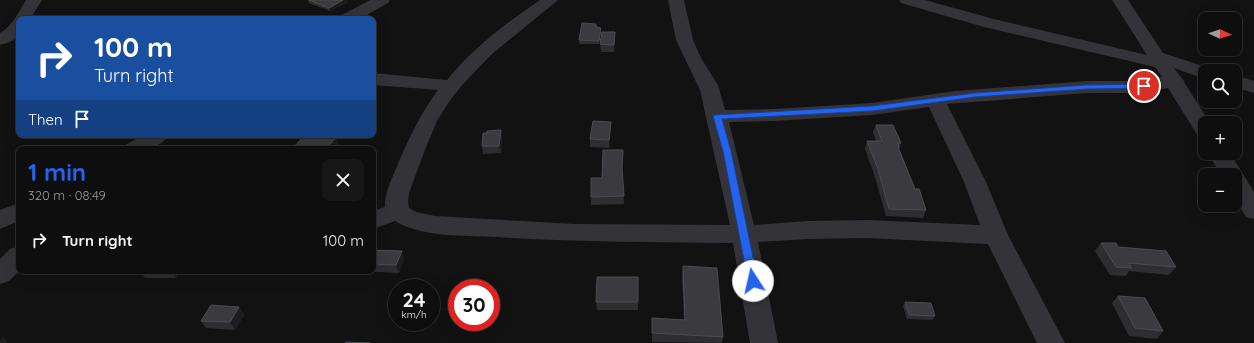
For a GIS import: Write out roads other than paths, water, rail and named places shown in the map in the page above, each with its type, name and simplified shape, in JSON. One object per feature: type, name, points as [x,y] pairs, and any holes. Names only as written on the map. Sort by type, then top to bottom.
[{"type":"street","points":[[24,16],[34,0]]},
{"type":"street","points":[[353,16],[382,0]]},
{"type":"street","points":[[550,0],[497,39],[465,70],[431,114],[414,149],[397,195],[396,204],[398,211],[403,217],[413,221],[434,225],[574,233],[745,234],[808,230],[867,229],[996,235]]},
{"type":"street","points":[[676,0],[678,17],[684,37],[693,59],[705,75],[727,151],[745,234],[764,343]]},
{"type":"street","points":[[907,0],[990,23],[1158,60],[1198,71]]},
{"type":"street","points":[[1120,0],[1158,60],[1174,80],[1198,119]]},
{"type":"street","points":[[0,40],[11,34],[16,27]]},
{"type":"street","points":[[376,79],[452,86]]},
{"type":"street","points":[[717,116],[774,115],[872,109],[935,99],[1087,87],[1138,87],[1174,80]]},
{"type":"street","points":[[1242,83],[1254,87]]},
{"type":"street","points":[[935,99],[975,182],[996,235],[1051,343]]},
{"type":"street","points":[[139,146],[154,138]]},
{"type":"street","points":[[146,146],[156,138]]},
{"type":"street","points":[[1242,191],[1254,211]]},
{"type":"street","points":[[376,219],[398,211]]},
{"type":"street","points":[[0,220],[16,212]]},
{"type":"street","points":[[0,274],[16,259]]}]
